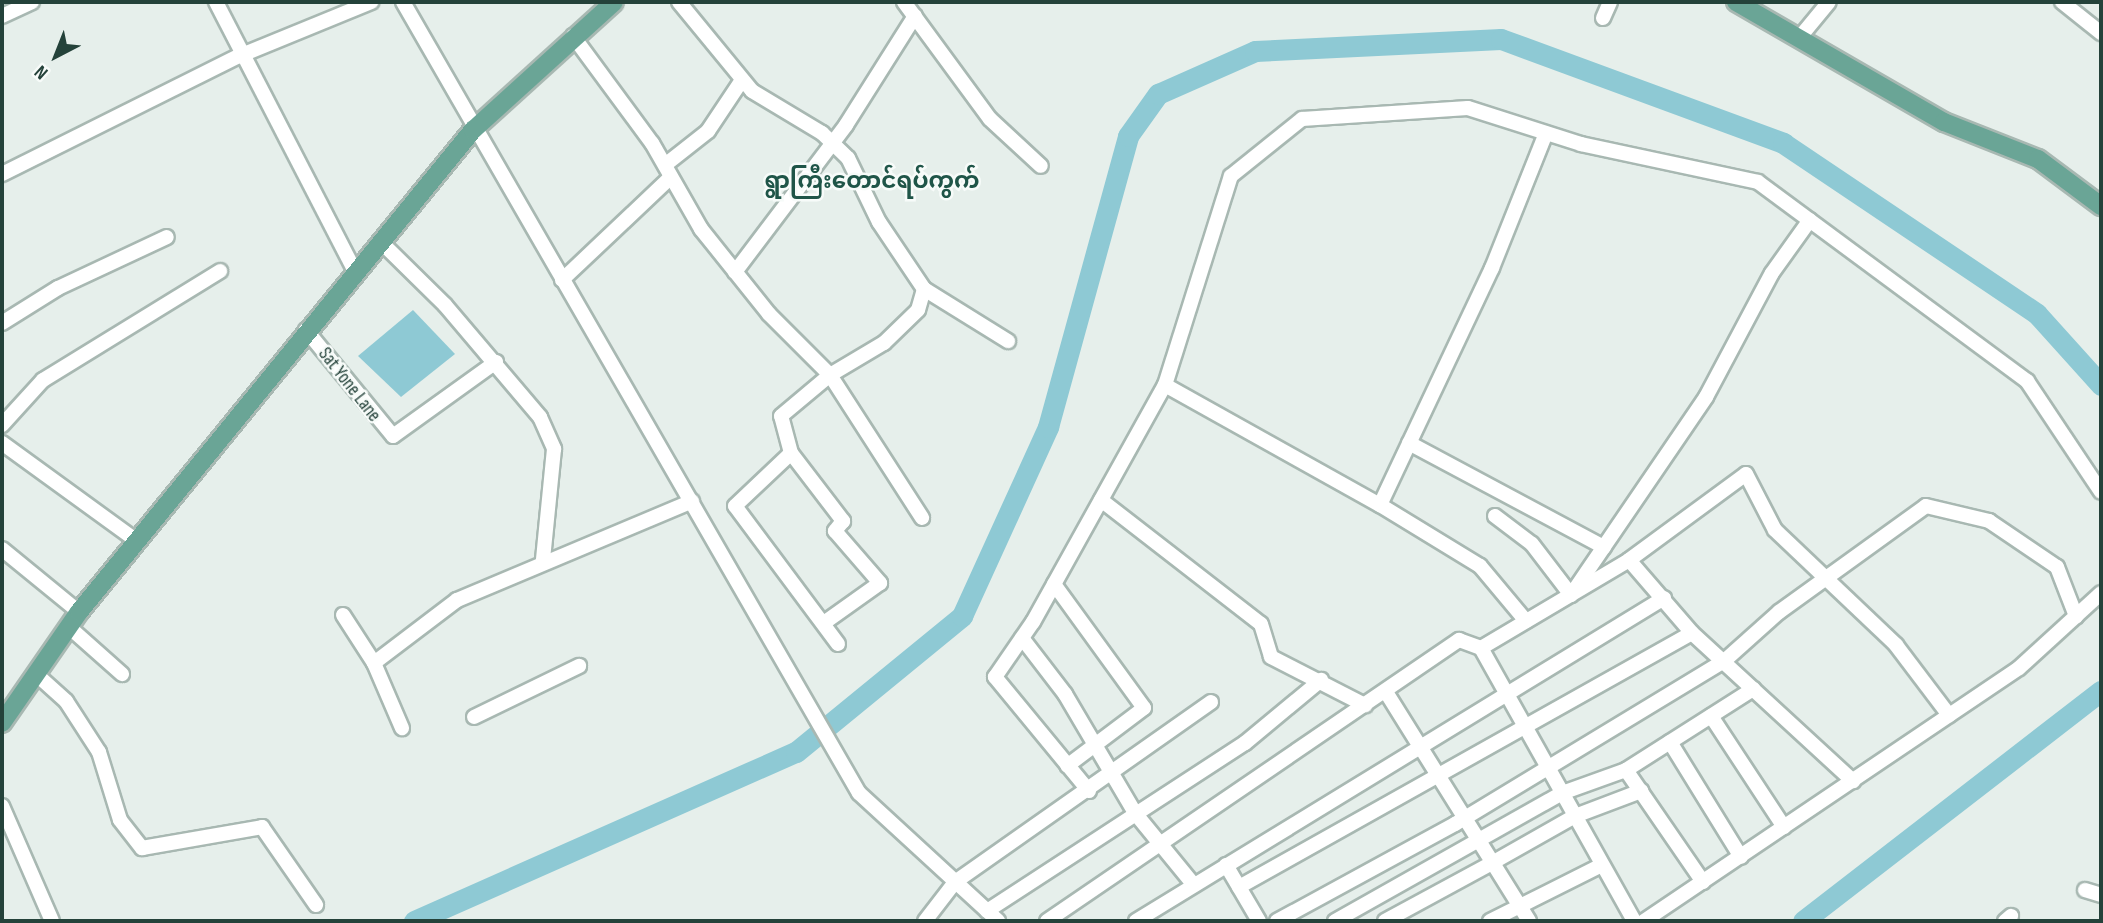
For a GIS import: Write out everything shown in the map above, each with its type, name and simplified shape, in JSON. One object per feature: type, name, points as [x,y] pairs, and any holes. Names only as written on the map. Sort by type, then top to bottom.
[{"type":"main road","points":[[2,723],[74,619],[306,330],[383,244],[473,130],[573,36],[614,2]]},
{"type":"main road","points":[[1739,2],[1944,122],[2038,159],[2101,206]]},
{"type":"street","points":[[2,16],[32,2]]},
{"type":"street","points":[[216,2],[239,56],[356,274]]},
{"type":"street","points":[[2,174],[239,56],[371,2]]},
{"type":"street","points":[[403,2],[473,130],[692,501],[766,640],[859,793],[993,916],[1135,813],[1245,743],[1321,680]]},
{"type":"street","points":[[679,2],[742,80],[831,142],[848,158],[879,222],[924,289],[1008,341]]},
{"type":"street","points":[[904,2],[990,119],[1041,166]]},
{"type":"street","points":[[1603,18],[1610,2]]},
{"type":"street","points":[[1800,37],[1829,2]]},
{"type":"street","points":[[2062,2],[2100,29]]},
{"type":"street","points":[[735,272],[831,142],[915,16]]},
{"type":"street","points":[[573,36],[735,272],[830,375],[922,518]]},
{"type":"street","points":[[562,280],[708,131],[742,80]]},
{"type":"street","points":[[1089,791],[995,677],[1054,584],[1165,385],[1231,176],[1302,119],[1468,108],[1546,133],[1758,182],[2027,381],[2101,492]]},
{"type":"street","points":[[1380,505],[1546,133]]},
{"type":"street","points":[[1571,595],[1706,397],[1772,274],[1810,220]]},
{"type":"street","points":[[2,323],[58,288],[167,237]]},
{"type":"street","points":[[383,244],[496,362],[540,417],[554,449],[544,559]]},
{"type":"street","points":[[2,425],[43,380],[220,271]]},
{"type":"street","points":[[824,623],[880,583],[835,531],[843,521],[791,453],[781,416],[830,375],[884,343],[918,310],[924,289]]},
{"type":"street","name":"Sat Yone Lane","points":[[306,330],[393,436],[496,362]]},
{"type":"street","points":[[1165,385],[1380,505],[1479,566],[1526,621]]},
{"type":"street","points":[[2,443],[138,541]]},
{"type":"street","points":[[1409,443],[1604,547]]},
{"type":"street","points":[[791,453],[735,506],[838,644]]},
{"type":"street","points":[[1481,648],[1629,560],[1746,474],[1775,530],[1822,581],[1896,645],[1949,715]]},
{"type":"street","points":[[1101,500],[1261,624],[1270,657],[1321,680],[1365,705]]},
{"type":"street","points":[[374,663],[457,600],[544,559],[692,501]]},
{"type":"street","points":[[1277,921],[1465,818],[1547,766],[1724,662],[1822,581],[1926,506],[1989,522],[2057,567],[2076,616]]},
{"type":"street","points":[[1495,516],[1532,544],[1571,595]]},
{"type":"street","points":[[2,549],[74,619],[121,674]]},
{"type":"street","points":[[1629,560],[1692,633],[1853,781]]},
{"type":"street","points":[[1054,584],[1144,708],[1067,766]]},
{"type":"street","points":[[1644,921],[2019,668],[2101,593]]},
{"type":"street","points":[[1136,921],[1420,747],[1508,697],[1664,598]]},
{"type":"street","points":[[343,615],[374,663],[402,728]]},
{"type":"street","points":[[1239,887],[1692,633]]},
{"type":"street","points":[[1021,638],[1065,694],[1135,813],[1159,846],[1194,885]]},
{"type":"street","points":[[1047,921],[1459,640],[1481,648],[1634,921]]},
{"type":"street","points":[[474,717],[579,666]]},
{"type":"street","points":[[36,674],[65,701],[99,752],[120,820],[142,848],[262,827],[316,905]]},
{"type":"street","points":[[1335,921],[1562,793],[1626,770],[1754,689]]},
{"type":"street","points":[[1386,692],[1479,842],[1496,861],[1529,921]]},
{"type":"street","points":[[925,921],[955,881],[1089,791],[1211,702]]},
{"type":"street","points":[[1711,716],[1784,827]]},
{"type":"street","points":[[1670,742],[1741,857]]},
{"type":"street","points":[[1626,770],[1703,882]]},
{"type":"street","points":[[1385,921],[1575,816],[1642,791]]},
{"type":"street","points":[[2,806],[52,921]]},
{"type":"street","points":[[1226,865],[1259,921]]},
{"type":"street","points":[[1490,921],[1602,865]]},
{"type":"street","points":[[2085,890],[2101,895]]},
{"type":"water","points":[[413,310],[455,354],[401,397],[358,356]]},
{"type":"waterway","points":[[414,921],[796,752],[962,616],[1048,427],[1128,136],[1158,94],[1255,51],[1501,39],[1783,143],[2037,314],[2101,385]]},
{"type":"waterway","points":[[1803,921],[2101,691]]},
{"type":"district","name":"ရွာကြီးတောင်ရပ်ကွက်","points":[[872,181]]}]
